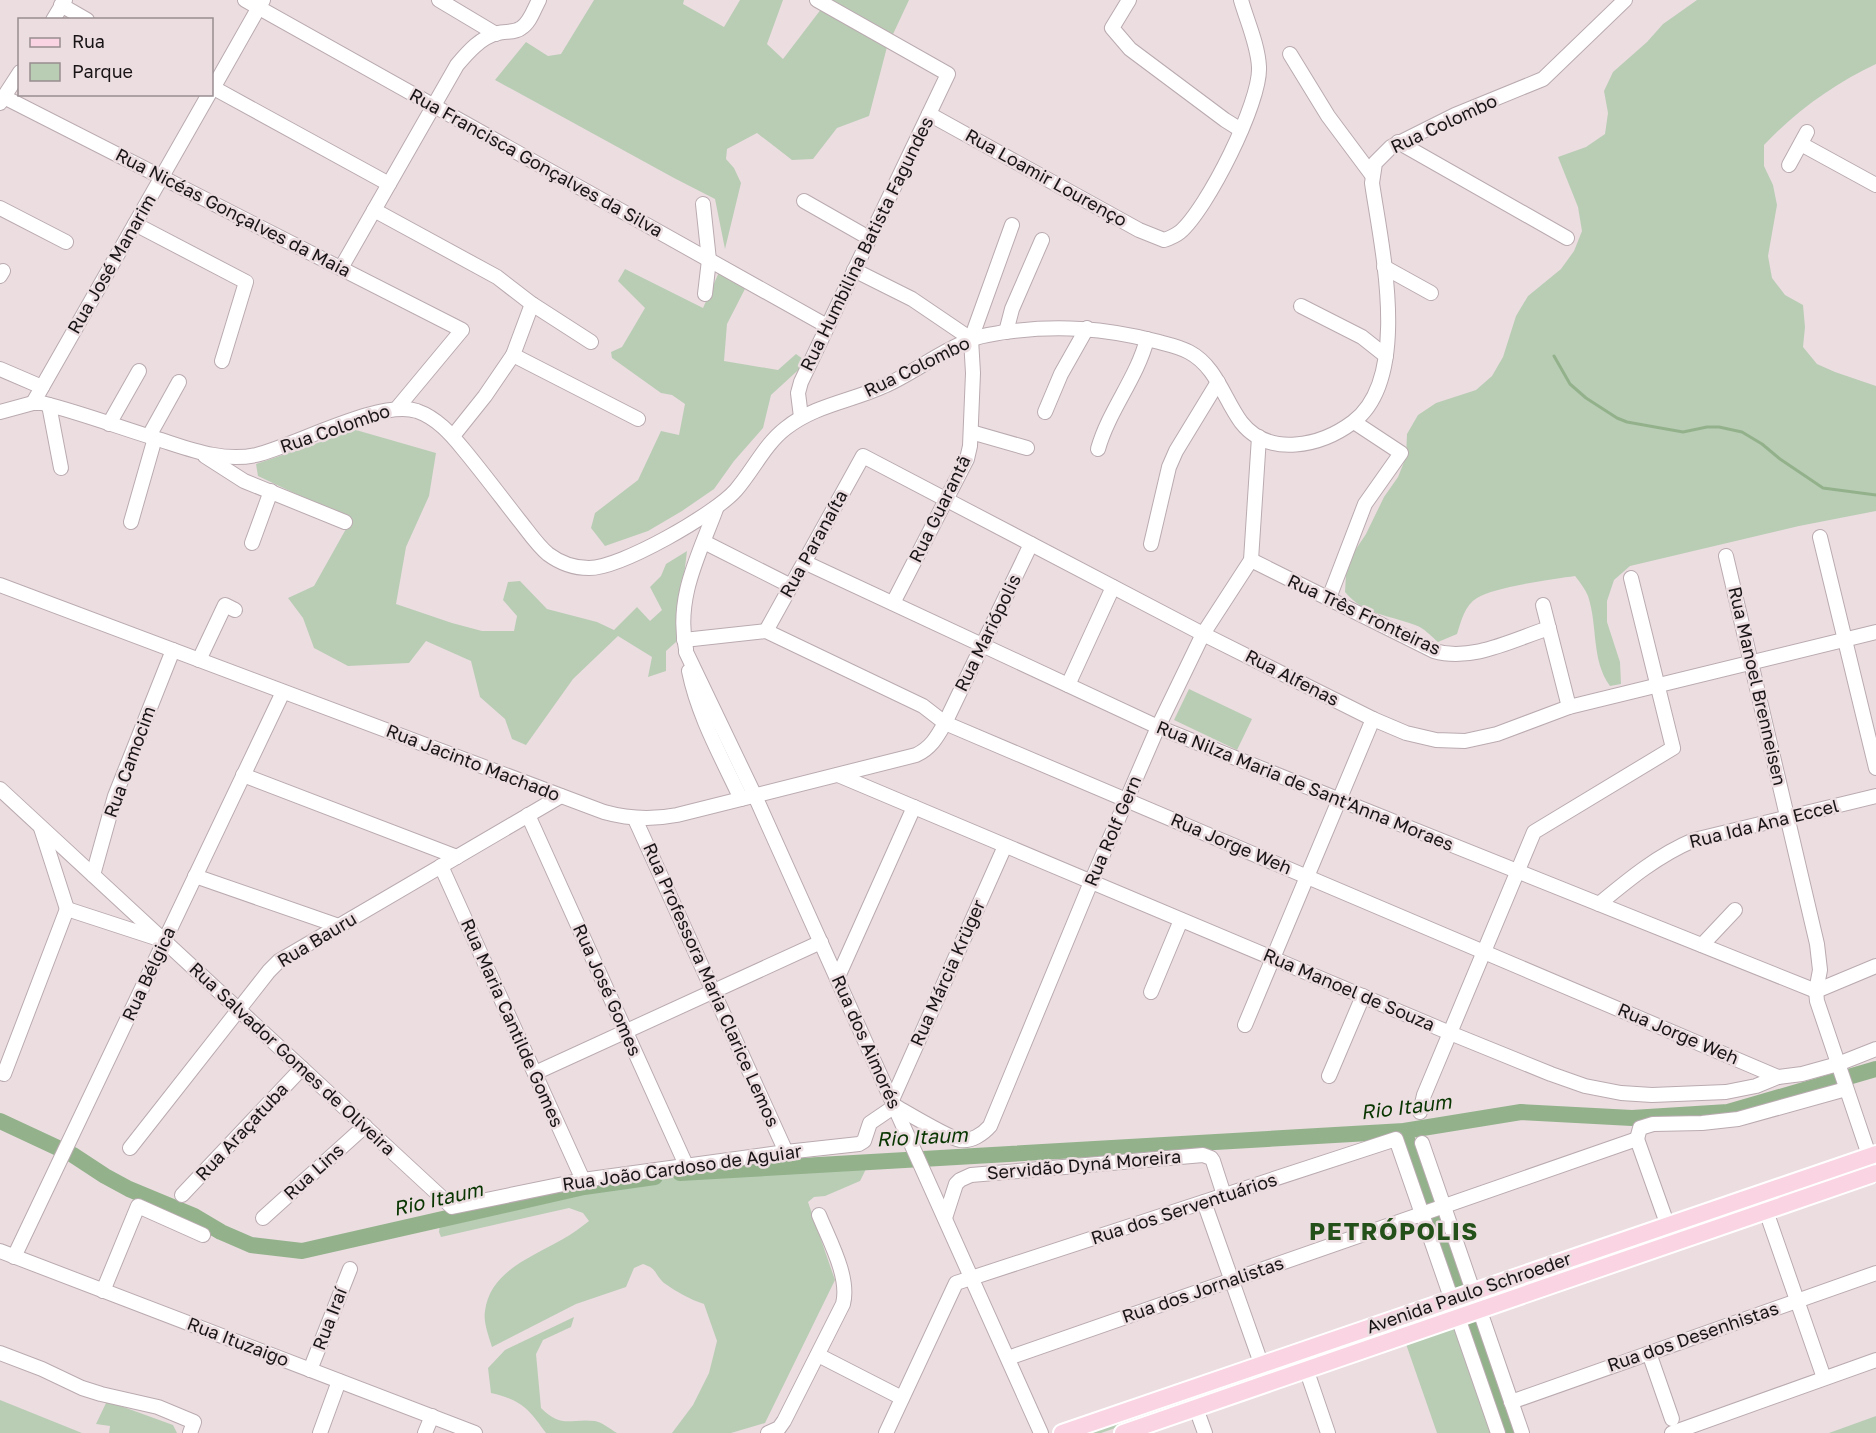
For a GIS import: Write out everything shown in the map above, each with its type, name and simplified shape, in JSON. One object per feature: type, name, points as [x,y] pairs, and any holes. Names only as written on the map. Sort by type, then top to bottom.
[{"type":"main road","name":"Avenida Paulo Schroeder","points":[[1062,1433],[1873,1155]]},
{"type":"main road","name":"Avenida Paulo Schroeder","points":[[1124,1433],[1876,1174]]},
{"type":"street","name":"Rua Francisca Gonçalves da Silva","points":[[245,0],[261,4],[433,105],[827,326]]},
{"type":"street","points":[[439,0],[496,33]]},
{"type":"street","points":[[341,268],[452,73],[469,51],[496,33],[521,29],[539,0]]},
{"type":"street","name":"Rua Humbilina Batista Fagundes","points":[[801,417],[798,393],[801,382],[948,74],[817,0]]},
{"type":"street","points":[[1129,0],[1112,28],[1130,49],[1241,130],[1259,68],[1241,0]]},
{"type":"street","name":"Rua Colombo","points":[[1372,174],[1380,157],[1398,142],[1455,115],[1543,79],[1625,0]]},
{"type":"street","points":[[54,18],[63,3],[84,18]]},
{"type":"street","name":"Rua José Manarim","points":[[213,87],[261,4]]},
{"type":"street","points":[[1258,437],[1275,443],[1298,446],[1320,439],[1354,422],[1372,398],[1386,356],[1389,318],[1372,174],[1328,116],[1290,54]]},
{"type":"street","points":[[2,100],[18,75]]},
{"type":"street","points":[[213,91],[389,184]]},
{"type":"street","name":"Rua José Manarim","points":[[33,403],[208,96]]},
{"type":"street","name":"Rua Nicéas Gonçalves da Maia","points":[[2,100],[162,177],[462,330],[398,407]]},
{"type":"street","name":"Rua Loamir Lourenço","points":[[929,114],[1139,230],[1164,240],[1181,231],[1199,208],[1241,130]]},
{"type":"street","points":[[1789,165],[1804,138],[1876,184]]},
{"type":"street","points":[[1398,142],[1567,238]]},
{"type":"street","points":[[804,201],[869,238]]},
{"type":"street","points":[[703,204],[708,260],[705,294]]},
{"type":"street","points":[[0,208],[66,242]]},
{"type":"street","points":[[374,210],[497,277],[532,304],[591,342]]},
{"type":"street","points":[[135,224],[246,282],[222,361]]},
{"type":"street","points":[[854,270],[912,299],[971,339],[1012,225]]},
{"type":"street","points":[[1006,332],[1012,309],[1042,240]]},
{"type":"street","points":[[1384,267],[1431,293]]},
{"type":"street","points":[[453,436],[485,396],[513,354],[532,304]]},
{"type":"street","points":[[1301,306],[1362,337],[1386,356]]},
{"type":"street","points":[[1045,412],[1061,374],[1087,328]]},
{"type":"street","name":"Rua Colombo","points":[[0,412],[33,403],[49,405],[198,452],[233,458],[259,454],[370,414],[398,407],[414,410],[442,425],[453,436],[539,545],[554,558],[572,566],[593,568],[616,562],[690,525],[717,508],[734,492],[776,436],[801,417],[889,384],[971,339],[1006,332],[1087,328],[1178,347],[1195,356],[1211,371],[1239,419],[1258,437]]},
{"type":"street","name":"Rua Guarantã","points":[[893,603],[967,459],[971,432],[973,373],[971,339]]},
{"type":"street","points":[[1098,449],[1102,433],[1142,357],[1148,339]]},
{"type":"street","points":[[513,354],[638,418]]},
{"type":"street","points":[[0,369],[42,387]]},
{"type":"street","points":[[109,424],[139,371]]},
{"type":"street","points":[[131,522],[152,437],[179,382]]},
{"type":"street","points":[[1151,544],[1169,467],[1176,451],[1218,382]]},
{"type":"street","points":[[49,405],[61,468]]},
{"type":"street","points":[[1329,598],[1365,504],[1401,453],[1354,422]]},
{"type":"street","points":[[971,432],[1027,448]]},
{"type":"street","name":"Rua Rolf Gern","points":[[893,1103],[962,1140],[977,1137],[990,1126],[1158,727],[1203,634],[1251,560],[1258,437]]},
{"type":"street","points":[[198,452],[230,473],[345,522]]},
{"type":"street","name":"Rua Alfenas","points":[[863,456],[1203,634],[1373,719],[1406,733],[1436,740],[1478,739],[1497,735],[1569,707],[1876,632]]},
{"type":"street","name":"Rua Paranaíta","points":[[766,631],[863,456]]},
{"type":"street","points":[[252,543],[271,491]]},
{"type":"street","name":"Rua dos Aimorés","points":[[717,508],[694,563],[684,603],[685,646],[694,693],[701,713],[748,797],[821,942],[1041,1433]]},
{"type":"street","points":[[1820,537],[1876,768]]},
{"type":"street","points":[[704,542],[791,586]]},
{"type":"street","name":"Rua Mariópolis","points":[[945,723],[1031,544]]},
{"type":"street","name":"Rua Manoel Brenneisen","points":[[1726,556],[1820,958],[1816,991]]},
{"type":"street","name":"Rua Três Fronteiras","points":[[1251,560],[1434,651],[1445,654],[1475,653],[1549,628]]},
{"type":"street","name":"Rua Nilza Maria de Sant'Anna Moraes","points":[[804,562],[1158,727],[1816,991]]},
{"type":"street","points":[[1420,1112],[1424,1095],[1534,832],[1674,748],[1631,578]]},
{"type":"street","name":"Rua Jacinto Machado","points":[[0,585],[604,812],[635,819],[677,815],[916,755],[925,751],[932,744],[945,723]]},
{"type":"street","points":[[1068,685],[1113,586]]},
{"type":"street","points":[[199,660],[225,605],[235,610]]},
{"type":"street","points":[[1543,605],[1569,707]]},
{"type":"street","points":[[685,646],[766,631]]},
{"type":"street","name":"Rua Jorge Weh","points":[[766,631],[923,706],[945,723],[1778,1077]]},
{"type":"street","name":"Rua Camocim","points":[[93,875],[115,796],[173,650]]},
{"type":"street","name":"Rua Bélgica","points":[[14,1257],[283,692]]},
{"type":"street","points":[[1245,1025],[1373,719]]},
{"type":"street","points":[[243,775],[457,857]]},
{"type":"street","name":"Rua Manoel de Souza","points":[[838,775],[1450,1033],[1585,1086],[1612,1092],[1652,1095],[1709,1094],[1756,1086],[1778,1077],[1802,1074],[1842,1078],[1876,1049]]},
{"type":"street","name":"Rua Salvador Gomes de Oliveira","points":[[0,789],[452,1207]]},
{"type":"street","name":"Rua Bauru","points":[[130,1148],[273,965],[561,796]]},
{"type":"street","name":"Rua Ida Ana Eccel","points":[[1599,904],[1627,881],[1678,846],[1702,838],[1876,796]]},
{"type":"street","points":[[837,979],[914,807]]},
{"type":"street","name":"Rua José Gomes","points":[[528,815],[686,1165]]},
{"type":"street","name":"Rua Professora Maria Clarice Lemos","points":[[635,819],[786,1152]]},
{"type":"street","points":[[4,1074],[67,909],[41,827]]},
{"type":"street","name":"Rua Márcia Krüger","points":[[893,1103],[1005,846]]},
{"type":"street","name":"Rua Maria Cantilde Gomes","points":[[441,866],[583,1180]]},
{"type":"street","points":[[195,876],[339,926]]},
{"type":"street","points":[[67,909],[164,941]]},
{"type":"street","points":[[1702,945],[1735,910]]},
{"type":"street","points":[[1151,992],[1181,920]]},
{"type":"street","points":[[535,1073],[821,942]]},
{"type":"street","points":[[1876,966],[1816,991],[1842,1078],[1873,1155],[1876,1174]]},
{"type":"street","points":[[1329,1076],[1363,996]]},
{"type":"street","name":"Rua Araçatuba","points":[[182,1195],[302,1068]]},
{"type":"street","name":"Rua dos Jornalistas","points":[[1008,1358],[1637,1139],[1640,1128],[1648,1124],[1702,1124],[1738,1119],[1842,1078]]},
{"type":"street","name":"Rua João Cardoso de Aguiar","points":[[452,1207],[583,1180],[859,1144],[864,1141],[870,1123],[893,1103]]},
{"type":"street","name":"Rua Lins","points":[[263,1218],[365,1126]]},
{"type":"street","name":"Rua dos Serventuários","points":[[972,1278],[1396,1139],[1422,1214]]},
{"type":"street","points":[[1637,1139],[1674,1243]]},
{"type":"street","points":[[1422,1143],[1522,1433]]},
{"type":"street","name":"Servidão Dyná Moreira","points":[[945,1218],[956,1184],[971,1175],[1203,1155],[1211,1158],[1224,1195]]},
{"type":"street","points":[[1204,1202],[1269,1383]]},
{"type":"street","points":[[103,1291],[138,1206],[203,1235]]},
{"type":"street","points":[[1766,1211],[1824,1378]]},
{"type":"street","points":[[1422,1214],[1498,1433]]},
{"type":"street","points":[[768,1433],[784,1422],[845,1295],[842,1275],[819,1215]]},
{"type":"street","name":"Rua Ituzaigo","points":[[0,1251],[475,1433]]},
{"type":"street","name":"Rua Iraí","points":[[310,1370],[350,1269]]},
{"type":"street","name":"Rua dos Desenhistas","points":[[1511,1402],[1876,1273]]},
{"type":"street","points":[[885,1433],[956,1283],[972,1278]]},
{"type":"street","points":[[1300,1351],[1328,1433]]},
{"type":"street","points":[[0,1353],[82,1388],[158,1407],[192,1427]]},
{"type":"street","points":[[1649,1353],[1672,1426],[1695,1429],[1876,1360]]},
{"type":"street","points":[[818,1355],[902,1398]]},
{"type":"street","points":[[320,1433],[339,1381]]},
{"type":"street","points":[[1196,1408],[1205,1433]]},
{"type":"street","points":[[425,1433],[432,1416]]},
{"type":"green space","points":[[594,0],[684,0],[683,4],[724,27],[740,0],[783,0],[767,44],[783,59],[828,0],[909,0],[887,47],[869,116],[837,128],[813,159],[792,160],[757,133],[727,149],[726,159],[734,168],[741,183],[725,249],[715,199],[495,80],[526,42],[548,56],[561,54]]},
{"type":"green space","points":[[1697,0],[1876,0],[1876,64],[1831,89],[1789,121],[1764,145],[1764,166],[1773,185],[1777,205],[1768,256],[1772,278],[1785,295],[1803,305],[1805,327],[1803,347],[1817,364],[1876,386],[1876,511],[1799,526],[1630,566],[1614,580],[1607,601],[1607,622],[1620,662],[1621,684],[1610,686],[1604,676],[1597,654],[1588,596],[1575,576],[1524,584],[1485,594],[1469,605],[1457,634],[1438,642],[1418,626],[1369,610],[1352,600],[1345,592],[1346,574],[1354,552],[1366,534],[1384,497],[1398,477],[1406,457],[1407,434],[1418,415],[1436,403],[1476,390],[1492,376],[1503,357],[1516,316],[1528,296],[1561,269],[1574,251],[1582,231],[1578,207],[1558,157],[1586,147],[1605,134],[1608,113],[1604,91],[1613,72],[1647,42],[1663,24]]},
{"type":"green space","points":[[625,269],[703,308],[720,270],[747,285],[727,324],[724,361],[778,370],[796,354],[807,362],[771,395],[763,428],[734,461],[714,489],[648,531],[605,546],[591,528],[595,513],[638,480],[661,431],[679,435],[685,404],[672,395],[661,393],[612,358],[611,352],[622,347],[645,308],[618,281]]},
{"type":"green space","points":[[356,430],[436,453],[429,496],[406,547],[396,604],[482,631],[514,631],[517,616],[503,600],[508,582],[520,581],[547,609],[597,622],[614,630],[637,607],[650,621],[662,610],[650,587],[661,576],[666,564],[687,551],[676,642],[666,651],[666,671],[648,677],[652,657],[618,636],[573,679],[526,745],[512,739],[505,719],[480,697],[471,661],[426,641],[409,663],[348,666],[314,648],[303,618],[288,598],[314,586],[351,520],[258,476],[256,464]]},
{"type":"green space","points":[[1189,689],[1252,719],[1237,750],[1174,720]]},
{"type":"green space","points":[[841,1166],[844,1169],[867,1167],[860,1181],[825,1196],[814,1197],[808,1202],[835,1280],[765,1423],[731,1433],[672,1433],[693,1405],[709,1373],[717,1341],[704,1304],[688,1298],[664,1283],[654,1270],[643,1264],[634,1268],[626,1287],[576,1304],[492,1347],[485,1311],[495,1285],[514,1267],[589,1221],[583,1213],[569,1208],[441,1237],[439,1232],[440,1224],[528,1203],[617,1186],[697,1175]]},
{"type":"green space","points":[[1661,1235],[1662,1240],[1488,1299],[1485,1298],[1485,1296]]},
{"type":"green space","points":[[1446,1307],[1448,1312],[1315,1359],[1311,1357]]},
{"type":"green space","points":[[574,1317],[571,1327],[543,1340],[536,1354],[541,1408],[561,1421],[595,1421],[617,1433],[546,1433],[523,1406],[491,1393],[488,1368],[505,1350]]},
{"type":"green space","points":[[1453,1327],[1460,1330],[1495,1433],[1437,1433],[1406,1344]]},
{"type":"green space","points":[[1249,1376],[1251,1378],[1248,1382],[1101,1433],[1083,1433]]},
{"type":"green space","points":[[0,1400],[82,1433],[0,1433]]},
{"type":"green space","points":[[107,1401],[173,1425],[177,1433],[109,1433],[110,1426],[96,1424]]},
{"type":"green space","points":[[1876,1416],[1876,1433],[1829,1433]]},
{"type":"waterway","points":[[1554,356],[1570,384],[1586,398],[1617,418],[1627,422],[1683,432],[1707,427],[1742,432],[1823,488],[1876,495]]},
{"type":"waterway","name":"Rio Itaum","points":[[680,1173],[1404,1131],[1521,1112],[1632,1118],[1728,1112],[1876,1069]]},
{"type":"waterway","name":"Rio Itaum","points":[[0,1121],[73,1155],[129,1189],[194,1216],[221,1232],[251,1245],[302,1251],[584,1187],[655,1177]]},
{"type":"waterway","points":[[1404,1131],[1459,1289]]},
{"type":"waterway","points":[[1470,1322],[1509,1433]]},
{"type":"district","name":"PETRÓPOLIS","points":[[1394,1232]]}]
